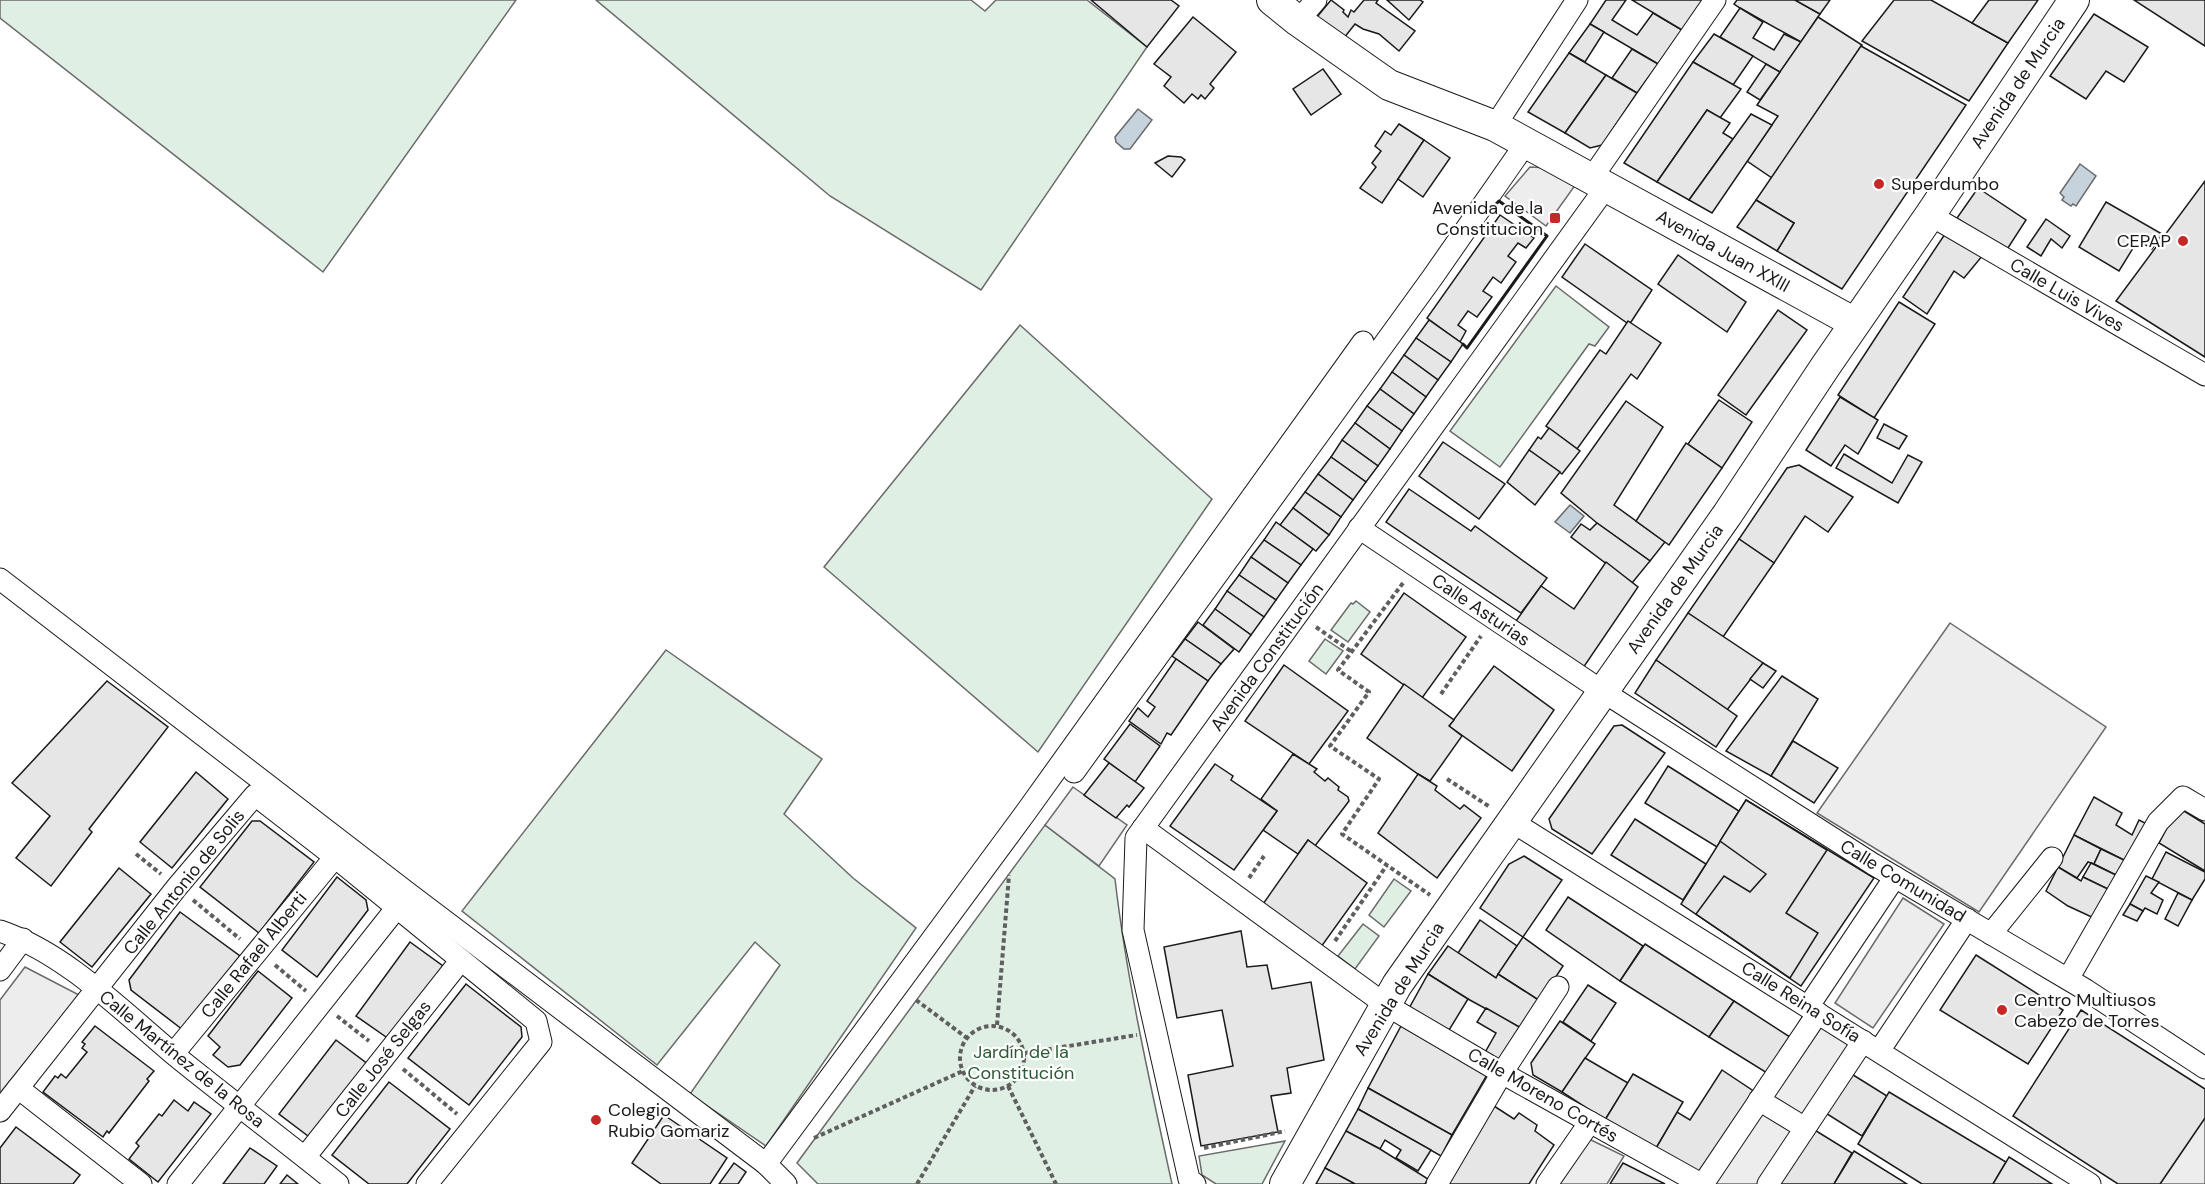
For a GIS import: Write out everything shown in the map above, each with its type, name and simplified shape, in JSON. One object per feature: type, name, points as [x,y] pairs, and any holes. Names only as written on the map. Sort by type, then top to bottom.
[{"type":"street","name":"Avenida Juan XXIII","points":[[1272,0],[1307,10],[1389,86],[1495,126],[1855,323]]},
{"type":"street","points":[[1495,126],[1577,0]]},
{"type":"street","name":"Avenida Constitución","points":[[1195,1184],[1189,1179],[1132,930],[1136,838],[1299,614],[1598,183],[1715,0]]},
{"type":"street","name":"Avenida de Murcia","points":[[1285,1184],[1397,985],[1727,515],[2074,0]]},
{"type":"street","points":[[1074,772],[1425,288],[1526,142]]},
{"type":"street","name":"Calle Luis Vives","points":[[1930,215],[2205,375]]},
{"type":"street","points":[[766,1164],[1026,812],[1363,342]]},
{"type":"street","name":"Calle Asturias","points":[[1359,528],[1602,692]]},
{"type":"street","points":[[0,579],[403,900],[766,1164],[786,1184]]},
{"type":"street","name":"Calle Comunidad","points":[[1602,692],[1895,877],[1928,905],[1967,919],[2068,979],[2205,1068]]},
{"type":"street","name":"Calle Antonio de Solis","points":[[0,1111],[177,887],[255,795],[335,857],[403,900]]},
{"type":"street","points":[[2068,979],[2158,822],[2183,797],[2205,810]]},
{"type":"street","name":"Calle Reina Sofía","points":[[1511,821],[1813,1010],[1860,1035],[2090,1184]]},
{"type":"street","name":"Calle Moreno Cortés","points":[[1143,828],[1386,1005],[1502,1073],[1702,1184]]},
{"type":"street","name":"Calle Rafael Alberti","points":[[174,1053],[335,857]]},
{"type":"street","points":[[1991,934],[2052,858]]},
{"type":"street","points":[[1702,1184],[1759,1100],[1895,877]]},
{"type":"street","points":[[403,900],[461,960],[536,1021],[541,1042],[427,1184]]},
{"type":"street","points":[[178,1184],[403,900]]},
{"type":"street","points":[[1768,1184],[1805,1128],[1860,1035],[1967,919]]},
{"type":"street","name":"Calle Martínez de la Rosa","points":[[0,931],[23,939],[60,960],[239,1107],[338,1184]]},
{"type":"street","points":[[0,970],[23,939]]},
{"type":"street","name":"Calle José Selgas","points":[[305,1157],[461,960]]},
{"type":"street","points":[[1437,1184],[1502,1073],[1558,987]]},
{"type":"street","points":[[18,1088],[141,1184]]},
{"type":"street","points":[[1759,1100],[1805,1128]]},
{"type":"street","points":[[1547,1184],[1590,1122]]},
{"type":"path","points":[[1416,566],[1338,670],[1369,692],[1330,746],[1379,779],[1342,834],[1450,909]]},
{"type":"path","points":[[1299,614],[1352,652]]},
{"type":"path","points":[[1441,694],[1493,619]]},
{"type":"path","points":[[1447,779],[1511,821]]},
{"type":"path","points":[[1322,958],[1388,865]]},
{"type":"path","points":[[997,1025],[1009,875]]},
{"type":"path","points":[[916,1000],[967,1038]]},
{"type":"path","points":[[997,1025],[1015,1035],[1025,1053],[1024,1066],[1014,1082],[996,1091],[975,1086],[966,1078],[960,1052],[973,1032],[997,1025]]},
{"type":"path","points":[[1025,1053],[1156,1032]]},
{"type":"path","points":[[814,1138],[963,1071]]},
{"type":"path","points":[[917,1184],[975,1086]]},
{"type":"path","points":[[1008,1086],[1056,1184]]},
{"type":"path","points":[[1183,1152],[1318,1125]]},
{"type":"green space","points":[[0,0],[516,0],[323,272],[0,18]]},
{"type":"green space","points":[[596,0],[971,0],[985,11],[996,0],[1087,0],[1147,47],[981,290],[830,196]]},
{"type":"green space","points":[[1556,286],[1609,327],[1595,346],[1589,344],[1500,467],[1450,431]]},
{"type":"green space","points":[[1020,325],[1212,499],[1038,752],[824,567]]},
{"type":"green space","points":[[1356,601],[1370,612],[1348,642],[1331,630],[1351,603]]},
{"type":"green space","points":[[1325,639],[1343,651],[1326,674],[1309,661]]},
{"type":"green space","points":[[666,650],[822,759],[784,814],[853,878],[916,928],[766,1146],[690,1094],[780,965],[755,942],[657,1065],[462,911]]},
{"type":"green space","name":"Jardín de la Constitución","points":[[1045,825],[1115,879],[1147,1070],[1172,1184],[818,1184],[797,1163]]},
{"type":"green space","points":[[1394,879],[1411,891],[1384,927],[1369,915]]},
{"type":"green space","points":[[1363,924],[1379,936],[1355,969],[1338,956]]},
{"type":"green space","points":[[1285,1141],[1262,1184],[1216,1184],[1202,1175],[1199,1156]]},
{"type":"shaded area","points":[[1138,109],[1152,120],[1130,149],[1124,149],[1116,142],[1115,137]]},
{"type":"shaded area","points":[[2080,164],[2096,176],[2076,206],[2073,204],[2071,206],[2062,200],[2064,197],[2060,193]]},
{"type":"shaded area","points":[[1530,167],[1550,168],[1576,184],[1546,226],[1505,196]]},
{"type":"shaded area","points":[[1570,505],[1584,516],[1570,533],[1555,522]]},
{"type":"shaded area","points":[[1950,623],[2106,727],[1979,912],[1817,813]]},
{"type":"shaded area","points":[[1073,787],[1127,825],[1099,866],[1045,825]]},
{"type":"shaded area","points":[[1903,898],[1944,924],[1873,1028],[1835,1003]]},
{"type":"shaded area","points":[[25,967],[79,995],[0,1093],[0,1000]]},
{"type":"shaded area","points":[[1808,1007],[1866,1044],[1776,1184],[1703,1184]]},
{"type":"shaded area","points":[[2205,1118],[2205,1184],[2160,1184]]},
{"type":"shaded area","points":[[1587,1138],[1624,1156],[1607,1184],[1559,1184]]},
{"type":"building","points":[[1091,0],[1171,0],[1179,6],[1147,47]]},
{"type":"building","points":[[1331,0],[1344,10],[1343,12],[1348,17],[1351,10],[1354,12],[1364,0],[1378,0],[1376,3],[1415,31],[1399,51],[1379,34],[1355,24],[1340,43],[1312,23]]},
{"type":"building","points":[[1387,0],[1420,0],[1423,2],[1409,20]]},
{"type":"building","points":[[1606,0],[1626,0],[1612,20],[1637,35],[1653,13],[1682,30],[1658,64],[1590,24]]},
{"type":"building","points":[[1632,0],[1703,0],[1682,30]]},
{"type":"building","points":[[1737,0],[1795,0],[1820,14],[1801,42],[1740,8],[1734,4]]},
{"type":"building","points":[[1795,0],[1830,0],[1820,14]]},
{"type":"building","points":[[1894,0],[1931,0],[2008,43],[1969,101],[1862,41]]},
{"type":"building","points":[[1989,0],[2038,0],[2008,43],[1972,23]]},
{"type":"building","points":[[2134,0],[2205,0],[2205,46]]},
{"type":"building","points":[[1740,8],[1763,22],[1753,38],[1774,50],[1784,34],[1801,42],[1780,72],[1720,37]]},
{"type":"building","points":[[2094,14],[2148,47],[2124,82],[2106,71],[2086,99],[2050,76]]},
{"type":"building","points":[[1193,17],[1236,52],[1210,84],[1214,88],[1205,99],[1201,95],[1198,99],[1192,94],[1184,103],[1164,86],[1171,77],[1154,64]]},
{"type":"building","points":[[1818,17],[1862,45],[1772,178],[1747,161],[1778,116],[1757,105]]},
{"type":"building","points":[[1590,24],[1604,32],[1585,62],[1569,53]]},
{"type":"building","points":[[1714,34],[1753,56],[1733,85],[1693,62]]},
{"type":"building","points":[[1861,46],[1966,105],[1842,289],[1777,251],[1794,223],[1756,200]]},
{"type":"building","points":[[1632,49],[1658,64],[1637,93],[1612,78]]},
{"type":"building","points":[[1569,53],[1606,75],[1565,133],[1528,112]]},
{"type":"building","points":[[1693,62],[1741,89],[1720,118],[1707,110],[1657,182],[1624,163]]},
{"type":"building","points":[[1766,64],[1780,72],[1760,100],[1747,92]]},
{"type":"building","points":[[1323,69],[1341,94],[1311,115],[1293,89]]},
{"type":"building","points":[[1606,75],[1637,93],[1602,145],[1590,148],[1565,133]]},
{"type":"building","points":[[1707,110],[1730,123],[1723,133],[1733,139],[1689,200],[1657,182]]},
{"type":"building","points":[[1751,114],[1772,125],[1712,213],[1689,200]]},
{"type":"building","points":[[1399,124],[1424,140],[1382,203],[1360,188],[1376,167],[1372,163],[1381,151],[1375,146],[1385,131],[1391,135]]},
{"type":"building","points":[[1424,140],[1450,158],[1423,197],[1398,179]]},
{"type":"building","points":[[1168,156],[1181,157],[1185,160],[1172,177],[1155,163]]},
{"type":"building","name":"CEPAP","points":[[2205,181],[2205,357],[2116,301]]},
{"type":"building","points":[[1978,188],[2026,220],[2006,251],[1957,218]]},
{"type":"building","points":[[1756,200],[1794,223],[1777,251],[1737,227]]},
{"type":"building","points":[[2106,202],[2162,234],[2152,249],[2138,240],[2119,271],[2079,247]]},
{"type":"building","points":[[1500,215],[1534,238],[1526,248],[1518,243],[1508,256],[1516,262],[1501,283],[1493,277],[1483,291],[1492,297],[1477,317],[1468,311],[1458,325],[1466,331],[1460,342],[1427,318]]},
{"type":"building","points":[[2046,219],[2070,236],[2062,248],[2051,239],[2041,256],[2027,247]]},
{"type":"building","points":[[1947,231],[1983,255],[1964,278],[1954,271],[1927,314],[1903,297]]},
{"type":"building","points":[[1585,244],[1652,290],[1631,322],[1627,323],[1562,277]]},
{"type":"building","points":[[1678,255],[1746,302],[1727,332],[1658,284]]},
{"type":"building","points":[[1899,302],[1935,324],[1874,418],[1838,395]]},
{"type":"building","points":[[1778,310],[1807,330],[1746,415],[1718,395]]},
{"type":"building","points":[[1429,320],[1463,344],[1451,362],[1416,338]]},
{"type":"building","points":[[1628,321],[1661,343],[1637,379],[1631,374],[1577,449],[1546,426],[1600,350],[1606,354]]},
{"type":"building","points":[[1416,338],[1451,362],[1438,380],[1404,355]]},
{"type":"building","points":[[1404,355],[1438,380],[1426,397],[1392,372]]},
{"type":"building","points":[[1392,372],[1426,397],[1414,414],[1380,389]]},
{"type":"building","points":[[1380,389],[1414,414],[1402,431],[1367,406]]},
{"type":"building","points":[[1840,397],[1878,420],[1858,454],[1845,445],[1831,466],[1806,450]]},
{"type":"building","points":[[1719,400],[1752,422],[1722,468],[1688,444]]},
{"type":"building","points":[[1626,401],[1663,427],[1614,505],[1665,542],[1650,561],[1597,523],[1561,493]]},
{"type":"building","points":[[1367,406],[1402,431],[1390,449],[1355,423]]},
{"type":"building","points":[[1355,423],[1390,449],[1378,466],[1342,440]]},
{"type":"building","points":[[1884,424],[1907,436],[1899,449],[1877,438]]},
{"type":"building","points":[[1549,428],[1580,451],[1562,474],[1529,450],[1538,437],[1541,439]]},
{"type":"building","points":[[1342,440],[1378,466],[1366,482],[1331,457]]},
{"type":"building","points":[[1443,442],[1505,484],[1479,519],[1419,476]]},
{"type":"building","points":[[1686,443],[1722,468],[1669,545],[1636,521]]},
{"type":"building","points":[[1529,450],[1560,472],[1535,505],[1507,482]]},
{"type":"building","points":[[1844,454],[1892,483],[1908,455],[1922,462],[1898,503],[1836,468]]},
{"type":"building","points":[[1331,457],[1366,482],[1353,500],[1318,474]]},
{"type":"building","points":[[1799,465],[1853,497],[1828,532],[1805,516],[1774,563],[1739,539],[1787,468]]},
{"type":"building","points":[[1318,474],[1353,500],[1341,517],[1305,492]]},
{"type":"building","points":[[1409,489],[1471,531],[1475,526],[1547,578],[1521,613],[1386,522]]},
{"type":"building","points":[[1305,492],[1341,517],[1329,535],[1293,508]]},
{"type":"building","points":[[1293,508],[1329,535],[1316,551],[1280,525]]},
{"type":"building","points":[[1276,522],[1313,549],[1301,565],[1264,540]]},
{"type":"building","points":[[1597,523],[1650,561],[1632,583],[1571,537],[1581,524],[1590,530]]},
{"type":"building","points":[[1739,539],[1774,563],[1723,637],[1688,613]]},
{"type":"building","points":[[1264,540],[1301,565],[1288,583],[1251,557]]},
{"type":"building","points":[[1251,557],[1288,583],[1276,600],[1239,575]]},
{"type":"building","points":[[1606,562],[1638,587],[1583,668],[1516,621],[1541,586],[1574,609]]},
{"type":"building","points":[[1239,575],[1276,600],[1264,617],[1227,591]]},
{"type":"building","points":[[1227,591],[1264,617],[1251,635],[1215,609]]},
{"type":"building","points":[[1404,593],[1466,637],[1422,698],[1361,654]]},
{"type":"building","points":[[1215,609],[1251,635],[1239,652],[1203,625]]},
{"type":"building","points":[[1688,613],[1763,663],[1727,710],[1656,660]]},
{"type":"building","points":[[1198,622],[1234,649],[1221,664],[1185,639]]},
{"type":"building","points":[[1185,639],[1221,664],[1208,681],[1172,656]]},
{"type":"building","points":[[1176,659],[1208,681],[1171,735],[1167,733],[1161,744],[1129,721],[1138,708],[1148,717],[1155,707],[1147,701]]},
{"type":"building","points":[[1656,660],[1737,716],[1716,747],[1635,693]]},
{"type":"building","points":[[1763,663],[1776,671],[1763,688],[1750,679]]},
{"type":"building","points":[[1284,665],[1348,711],[1309,764],[1245,721]]},
{"type":"building","points":[[1494,666],[1554,710],[1512,771],[1449,726]]},
{"type":"building","points":[[1782,676],[1818,699],[1771,776],[1726,751]]},
{"type":"building","points":[[107,681],[168,727],[89,829],[92,832],[51,886],[16,858],[50,816],[12,783]]},
{"type":"building","points":[[1404,684],[1454,720],[1449,726],[1462,736],[1430,781],[1367,738]]},
{"type":"building","points":[[1130,724],[1160,746],[1135,782],[1104,759]]},
{"type":"building","points":[[1622,725],[1665,753],[1592,854],[1552,829],[1549,819],[1614,726]]},
{"type":"building","points":[[1793,741],[1838,768],[1814,803],[1771,776]]},
{"type":"building","points":[[1293,754],[1317,769],[1314,772],[1325,781],[1328,778],[1339,787],[1338,790],[1348,797],[1349,801],[1315,846],[1308,840],[1298,854],[1263,830],[1277,811],[1261,799]]},
{"type":"building","points":[[1109,763],[1144,788],[1129,807],[1127,805],[1116,818],[1084,795]]},
{"type":"building","points":[[1215,764],[1233,776],[1231,780],[1277,811],[1234,870],[1170,826]]},
{"type":"building","points":[[1668,766],[1739,811],[1717,847],[1645,803]]},
{"type":"building","points":[[196,772],[228,799],[172,868],[140,842]]},
{"type":"building","points":[[1418,774],[1437,786],[1435,790],[1460,809],[1464,805],[1481,818],[1437,878],[1378,833]]},
{"type":"building","points":[[2094,797],[2122,813],[2116,825],[2132,835],[2139,820],[2149,825],[2128,862],[2074,835]]},
{"type":"building","points":[[1746,800],[1874,878],[1801,986],[1681,904]]},
{"type":"building","points":[[1746,800],[1827,850],[1786,913],[1818,933],[1790,978],[1696,914],[1724,876],[1750,892],[1766,874],[1720,841]]},
{"type":"building","points":[[2184,811],[2205,824],[2205,871],[2159,843],[2175,813]]},
{"type":"building","points":[[1635,819],[1706,864],[1683,900],[1611,855]]},
{"type":"building","points":[[252,821],[260,821],[314,862],[259,933],[200,887]]},
{"type":"building","points":[[2074,835],[2101,849],[2094,864],[2088,862],[2077,878],[2058,867]]},
{"type":"building","points":[[1308,840],[1367,883],[1321,947],[1263,904]]},
{"type":"building","points":[[2101,849],[2128,862],[2120,877],[2094,864]]},
{"type":"building","points":[[2166,852],[2205,872],[2205,879],[2192,900],[2152,879]]},
{"type":"building","points":[[1524,856],[1562,880],[1523,937],[1480,908],[1509,864]]},
{"type":"building","points":[[2091,863],[2120,877],[2112,891],[2083,877]]},
{"type":"building","points":[[2058,867],[2081,881],[2083,877],[2112,891],[2096,919],[2068,906],[2046,891]]},
{"type":"building","points":[[119,868],[151,894],[92,967],[60,942]]},
{"type":"building","points":[[2146,876],[2159,882],[2151,893],[2163,900],[2157,914],[2145,908],[2143,911],[2130,904]]},
{"type":"building","points":[[337,877],[366,900],[368,910],[317,977],[282,950]]},
{"type":"building","points":[[2178,893],[2192,900],[2178,926],[2165,919]]},
{"type":"building","points":[[1568,897],[1643,946],[1620,981],[1546,930]]},
{"type":"building","points":[[2130,904],[2143,911],[2137,921],[2123,915]]},
{"type":"building","points":[[180,912],[240,956],[183,1030],[131,990],[129,980]]},
{"type":"building","points":[[1480,920],[1517,946],[1496,978],[1458,953]]},
{"type":"building","points":[[1241,931],[1247,967],[1267,965],[1272,989],[1311,982],[1324,1060],[1287,1068],[1291,1093],[1271,1096],[1278,1132],[1201,1146],[1188,1075],[1233,1066],[1222,1010],[1177,1018],[1164,947]]},
{"type":"building","points":[[1523,937],[1563,966],[1540,1001],[1498,974]]},
{"type":"building","points":[[410,942],[443,966],[389,1039],[356,1016]]},
{"type":"building","points":[[1645,944],[1734,1001],[1709,1037],[1620,981]]},
{"type":"building","points":[[1448,946],[1496,978],[1498,974],[1540,1001],[1521,1028],[1428,974]]},
{"type":"building","name":"Centro Multiusos Cabezo de Torres","points":[[1976,955],[2063,1010],[2028,1064],[1940,1010]]},
{"type":"building","points":[[258,971],[292,998],[240,1065],[228,1067],[213,1055],[220,1047],[208,1036]]},
{"type":"building","points":[[1428,974],[1468,999],[1446,1035],[1407,1012]]},
{"type":"building","points":[[466,984],[521,1027],[522,1037],[469,1105],[408,1058]]},
{"type":"building","points":[[1588,985],[1616,1003],[1591,1041],[1563,1022]]},
{"type":"building","points":[[1734,1001],[1790,1037],[1767,1073],[1709,1037]]},
{"type":"building","points":[[1486,1008],[1521,1028],[1497,1064],[1483,1056],[1496,1033],[1477,1022]]},
{"type":"building","points":[[2081,1010],[2205,1089],[2205,1118],[2160,1184],[2118,1184],[2013,1116]]},
{"type":"building","points":[[1560,1021],[1595,1044],[1562,1092],[1533,1075],[1531,1063]]},
{"type":"building","points":[[95,1026],[154,1071],[147,1079],[149,1081],[109,1133],[107,1131],[103,1137],[43,1092],[55,1076],[58,1078],[61,1074],[66,1078],[87,1052],[82,1048],[85,1044],[82,1042]]},
{"type":"building","points":[[1401,1026],[1487,1075],[1452,1135],[1368,1088]]},
{"type":"building","points":[[336,1040],[369,1065],[312,1139],[279,1114]]},
{"type":"building","points":[[1585,1058],[1628,1083],[1605,1120],[1562,1092]]},
{"type":"building","points":[[1722,1070],[1755,1092],[1702,1173],[1656,1148],[1677,1112],[1690,1120]]},
{"type":"building","points":[[1850,1073],[1887,1096],[1862,1136],[1824,1112]]},
{"type":"building","points":[[1633,1074],[1683,1102],[1656,1148],[1605,1120]]},
{"type":"building","points":[[389,1082],[450,1129],[407,1184],[369,1184],[332,1155]]},
{"type":"building","points":[[1368,1088],[1452,1135],[1441,1156],[1358,1109]]},
{"type":"building","points":[[1889,1092],[2006,1162],[1993,1184],[1922,1184],[1858,1144]]},
{"type":"building","points":[[174,1100],[188,1111],[194,1102],[211,1114],[158,1182],[129,1159],[139,1146],[136,1143],[159,1114],[162,1116]]},
{"type":"building","points":[[1494,1106],[1514,1119],[1519,1113],[1537,1125],[1535,1131],[1554,1145],[1529,1184],[1445,1184]]},
{"type":"building","points":[[1358,1109],[1431,1150],[1418,1171],[1396,1158],[1401,1150],[1385,1140],[1380,1149],[1346,1131]]},
{"type":"building","points":[[664,1115],[727,1158],[710,1184],[661,1184],[632,1163]]},
{"type":"building","points":[[16,1127],[80,1175],[73,1184],[0,1184],[0,1148]]},
{"type":"building","points":[[1813,1129],[1852,1153],[1834,1184],[1776,1184]]},
{"type":"building","points":[[1346,1131],[1428,1179],[1425,1184],[1355,1184],[1325,1168]]},
{"type":"building","points":[[250,1148],[277,1166],[264,1184],[223,1184]]},
{"type":"building","points":[[1854,1151],[1907,1184],[1834,1184]]},
{"type":"building","points":[[2009,1157],[2052,1184],[1993,1184]]},
{"type":"building","points":[[734,1163],[746,1172],[738,1184],[719,1184]]},
{"type":"building","points":[[1623,1163],[1665,1184],[1610,1184]]},
{"type":"building","points":[[1325,1168],[1355,1184],[1316,1184]]},
{"type":"building","points":[[287,1175],[298,1184],[280,1184]]},
{"type":"wall","points":[[1463,344],[1467,348],[1547,236],[1499,201],[1496,204]]},
{"type":"place","name":"Superdumbo","points":[[1879,184]]},
{"type":"place","name":"Avenida de la Constitucion","points":[[1555,218]]},
{"type":"place","name":"CEPAP","points":[[2183,241]]},
{"type":"place","name":"Centro Multiusos Cabezo de Torres","points":[[2002,1010]]},
{"type":"place","name":"Colegio Rubio Gomariz","points":[[596,1120]]}]
